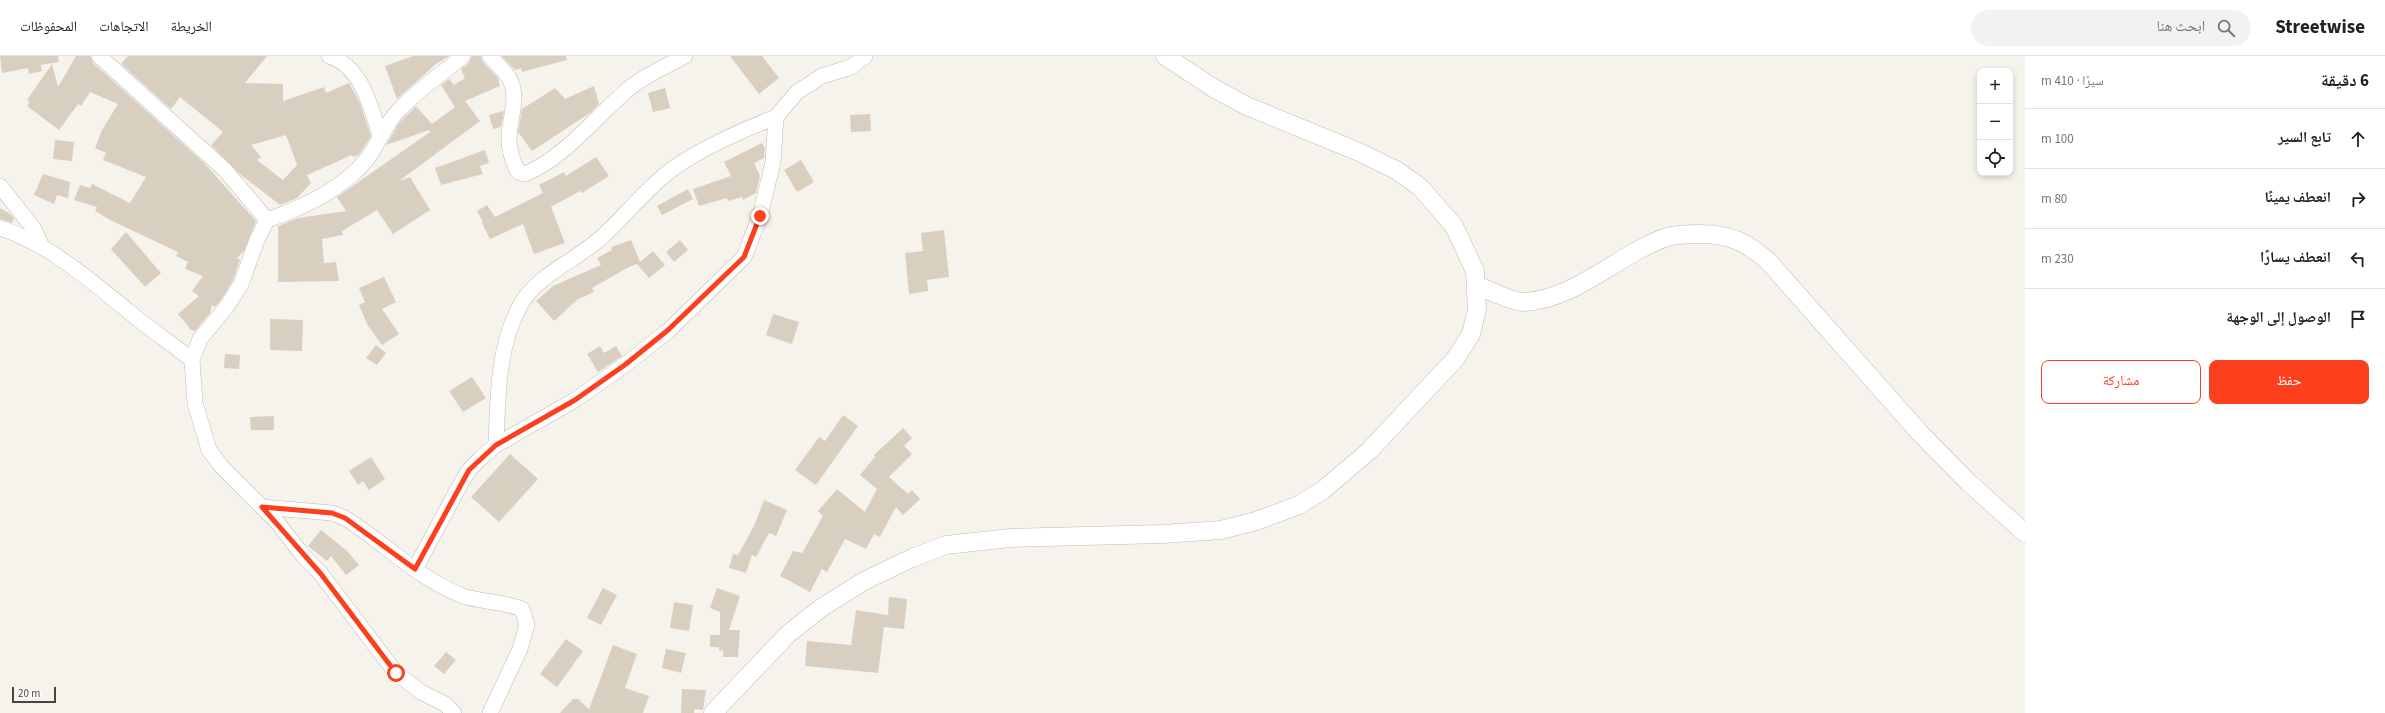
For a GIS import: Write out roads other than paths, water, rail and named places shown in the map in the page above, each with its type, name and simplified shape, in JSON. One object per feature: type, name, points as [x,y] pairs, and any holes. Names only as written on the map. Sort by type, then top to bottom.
[{"type":"street","points":[[99,56],[225,170],[267,220]]},
{"type":"street","points":[[329,56],[342,60],[361,83],[380,135]]},
{"type":"street","points":[[454,713],[445,704],[421,692],[396,673],[321,574],[262,507],[221,466],[210,450],[195,403],[192,360],[200,339],[228,305],[241,284],[257,240],[267,220],[301,208],[333,189],[366,160],[380,135],[399,110],[463,56]]},
{"type":"street","points":[[490,56],[509,78],[514,92],[509,140],[511,157],[518,172],[525,174],[535,170],[586,130],[633,85],[684,56]]},
{"type":"street","points":[[496,445],[500,368],[512,322],[521,304],[533,288],[596,243],[666,174],[743,130],[776,117],[797,92],[822,76],[851,67],[865,56]]},
{"type":"street","points":[[713,713],[788,634],[822,608],[864,581],[912,558],[946,545],[1010,538],[1163,534],[1221,530],[1256,521],[1298,505],[1323,490],[1370,451],[1456,358],[1471,334],[1477,309],[1475,272],[1454,226],[1420,187],[1396,170],[1359,152],[1247,106],[1215,89],[1165,56]]},
{"type":"street","points":[[415,569],[469,470],[496,445],[575,400],[626,364],[668,330],[744,257],[760,216],[773,162],[776,117]]},
{"type":"street","points":[[0,186],[34,229],[42,247]]},
{"type":"street","points":[[0,228],[42,247],[84,274],[127,310],[192,360]]},
{"type":"street","points":[[1476,285],[1522,303],[1555,295],[1593,277],[1668,237],[1709,234],[1732,238],[1750,246],[1768,261],[1919,432],[1968,482],[2025,533]]},
{"type":"street","points":[[262,507],[332,513],[345,518],[415,569],[464,596],[505,603],[522,609],[525,614],[527,625],[520,648],[490,713]]}]
